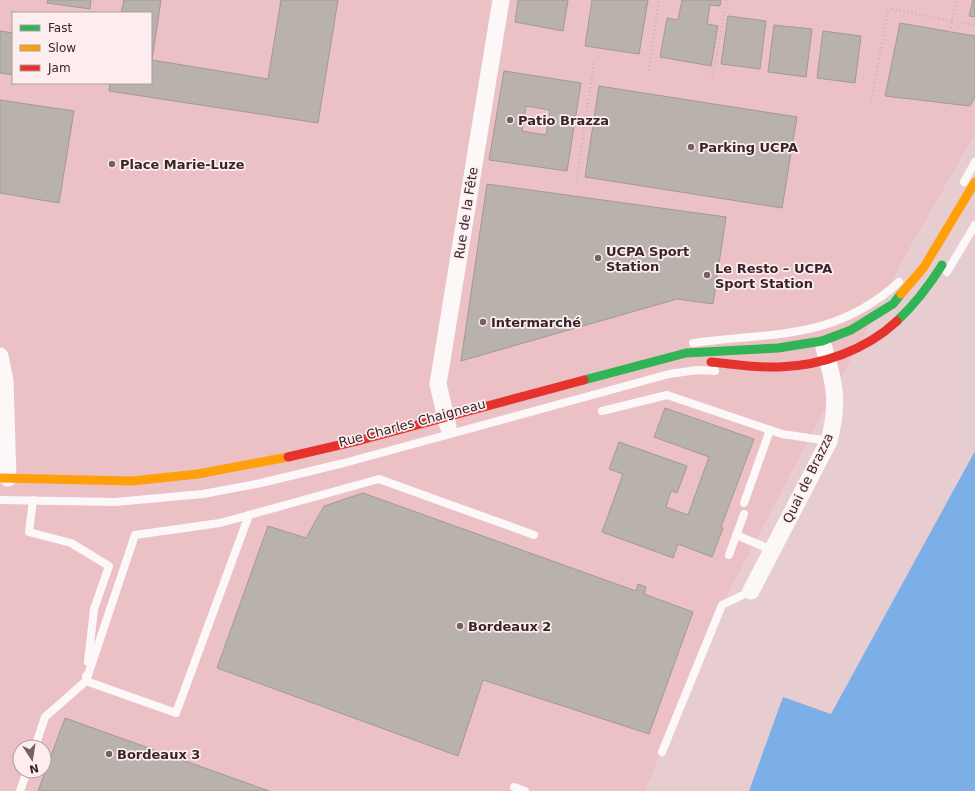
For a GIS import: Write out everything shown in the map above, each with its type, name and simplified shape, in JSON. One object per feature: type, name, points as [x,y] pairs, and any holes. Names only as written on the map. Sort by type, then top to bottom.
[{"type":"main road","points":[[822,341],[851,330],[893,304],[924,267],[975,182]]},
{"type":"main road","points":[[827,366],[884,333],[902,317],[936,275],[971,214]]},
{"type":"main road","name":"Rue Charles Chaigneau","points":[[3,477],[132,481],[198,474],[266,462],[361,440],[686,353],[778,348],[822,341]]},
{"type":"main road","name":"Rue Charles Chaigneau","points":[[265,472],[341,456],[446,418],[662,368],[700,361],[779,367],[807,364],[827,366]]},
{"type":"main road","points":[[3,477],[126,493],[200,485],[219,481]]},
{"type":"street","name":"Rue de la Fête","points":[[446,418],[438,384],[501,0]]},
{"type":"street","name":"Quai de Brazza","points":[[751,591],[829,441],[835,419],[834,388],[827,366],[822,341]]},
{"type":"street","points":[[0,356],[5,380],[3,477]]},
{"type":"lane","points":[[960,188],[975,162]]},
{"type":"lane","points":[[937,288],[975,225]]},
{"type":"lane","points":[[683,344],[731,337],[777,335],[812,329],[855,313],[882,297],[906,276],[921,256],[937,228]]},
{"type":"lane","points":[[827,366],[872,350]]},
{"type":"lane","points":[[141,471],[222,464],[354,435],[446,418],[629,359]]},
{"type":"lane","points":[[0,500],[115,502],[204,494],[344,464],[669,374],[697,370],[772,376]]},
{"type":"lane","points":[[602,411],[666,395],[782,434],[829,441]]},
{"type":"lane","points":[[744,503],[770,430]]},
{"type":"lane","points":[[3,477],[105,472]]},
{"type":"lane","points":[[38,739],[45,717],[86,681],[135,535],[220,523],[379,479],[534,535]]},
{"type":"lane","points":[[33,500],[29,532],[71,543],[109,566],[94,610],[86,681]]},
{"type":"lane","points":[[729,555],[744,514]]},
{"type":"lane","points":[[86,681],[176,714],[249,515]]},
{"type":"lane","points":[[736,535],[772,550]]},
{"type":"lane","points":[[662,752],[722,605],[751,591]]},
{"type":"lane","points":[[20,791],[24,779]]},
{"type":"lane","points":[[514,787],[525,791]]},
{"type":"path","points":[[649,70],[659,0]]},
{"type":"path","points":[[712,79],[727,0]]},
{"type":"path","points":[[950,32],[957,0]]},
{"type":"path","points":[[892,9],[975,25]]},
{"type":"path","points":[[871,103],[888,11]]},
{"type":"path","points":[[576,187],[594,62]]},
{"type":"shaded area","points":[[0,0],[975,0],[975,134],[905,256],[722,605],[645,791],[0,791]]},
{"type":"water","points":[[975,451],[975,791],[749,791],[783,697],[831,714]]},
{"type":"building","points":[[48,0],[91,0],[90,9],[47,3]]},
{"type":"building","points":[[124,0],[161,0],[152,60],[152,12],[121,12]]},
{"type":"building","points":[[281,0],[338,0],[318,123],[109,91],[110,84],[152,84],[152,60],[268,79]]},
{"type":"building","points":[[518,0],[568,0],[563,31],[515,22]]},
{"type":"building","points":[[592,0],[648,0],[639,54],[585,46]]},
{"type":"building","points":[[682,0],[721,0],[720,6],[710,5],[707,24],[718,26],[711,66],[660,57],[667,18],[678,20]]},
{"type":"building","points":[[973,0],[975,0],[975,17],[969,16]]},
{"type":"building","points":[[728,16],[766,21],[760,69],[721,64]]},
{"type":"building","points":[[900,23],[975,36],[975,97],[970,106],[885,96]]},
{"type":"building","points":[[774,25],[812,29],[806,77],[768,72]]},
{"type":"building","points":[[0,31],[12,33],[12,75],[0,73]]},
{"type":"building","points":[[823,31],[861,36],[855,83],[817,78]]},
{"type":"building","name":"Patio Brazza","points":[[504,71],[581,83],[567,171],[489,160]],"holes":[[[526,106],[550,110],[546,135],[522,131]]]},
{"type":"building","name":"Parking UCPA","points":[[599,86],[797,117],[782,208],[585,177]]},
{"type":"building","points":[[0,100],[74,111],[59,203],[0,193]]},
{"type":"building","name":"UCPA Sport Station","points":[[487,184],[726,217],[713,304],[677,299],[461,361]]},
{"type":"building","points":[[665,408],[754,439],[721,527],[723,528],[712,557],[678,544],[673,558],[602,532],[623,474],[609,469],[619,442],[687,466],[677,493],[671,491],[666,507],[688,515],[709,457],[654,437]]},
{"type":"building","name":"Bordeaux 2","points":[[363,493],[636,591],[638,584],[646,587],[644,594],[693,612],[649,734],[483,680],[458,756],[217,668],[268,526],[306,538],[324,506]]},
{"type":"building","name":"Bordeaux 3","points":[[65,718],[269,791],[38,791],[42,779],[52,779],[52,753]]},
{"type":"traffic: fast","points":[[897,321],[910,308],[942,265]]},
{"type":"traffic: fast","points":[[584,380],[686,353],[778,348],[822,341],[851,330],[893,304],[901,294]]},
{"type":"traffic: slow","points":[[901,294],[924,267],[975,182]]},
{"type":"traffic: slow","points":[[0,478],[132,481],[198,474],[288,457]]},
{"type":"traffic: jam","points":[[711,362],[770,367],[795,366],[827,360],[857,348],[885,331],[897,321]]},
{"type":"traffic: jam","points":[[288,457],[361,440],[584,380]]},
{"type":"place","name":"Patio Brazza","points":[[510,120]]},
{"type":"place","name":"Parking UCPA","points":[[691,147]]},
{"type":"place","name":"Place Marie-Luze","points":[[112,164]]},
{"type":"place","name":"UCPA Sport Station","points":[[598,258]]},
{"type":"place","name":"Le Resto – UCPA Sport Station","points":[[707,275]]},
{"type":"place","name":"Intermarché","points":[[483,322]]},
{"type":"place","name":"Bordeaux 2","points":[[460,626]]},
{"type":"place","name":"Bordeaux 3","points":[[109,754]]}]
